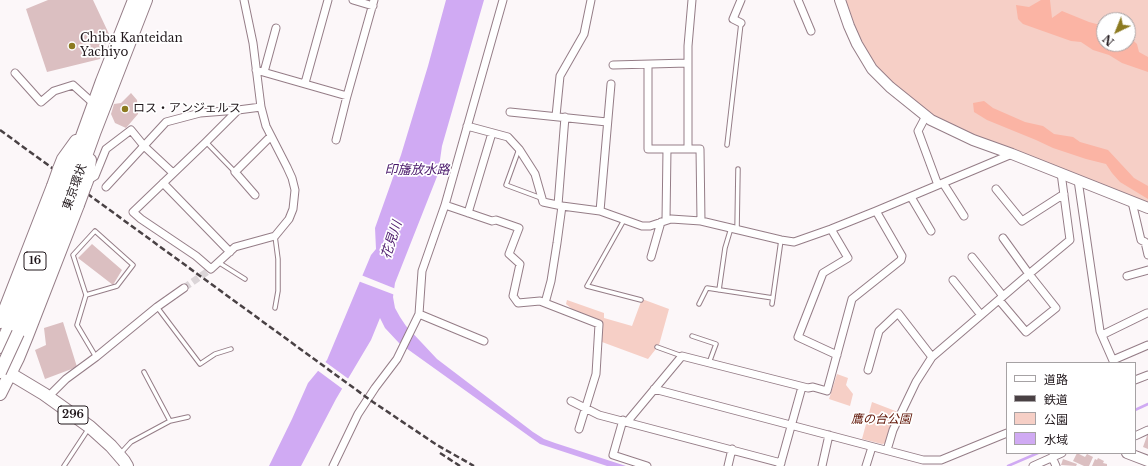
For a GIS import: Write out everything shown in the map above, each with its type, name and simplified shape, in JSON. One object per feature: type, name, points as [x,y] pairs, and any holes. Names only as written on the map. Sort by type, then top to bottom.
[{"type":"highway","name":"東京環状","points":[[90,129],[94,104],[134,0]]},
{"type":"highway","name":"東京環状","points":[[0,347],[53,247],[66,195],[75,178],[90,129],[146,0]]},
{"type":"highway","points":[[9,328],[66,195],[75,178],[63,159],[90,129]]},
{"type":"highway","points":[[3,371],[35,315],[66,195]]},
{"type":"highway","name":"東京環状","points":[[3,371],[9,328]]},
{"type":"highway","name":"16","points":[[0,394],[3,371]]},
{"type":"highway","name":"296","points":[[3,371],[48,397],[90,427],[127,466]]},
{"type":"street","points":[[238,110],[133,212],[196,256],[211,269],[235,247],[275,236],[289,218],[293,210],[295,190],[292,178],[266,126],[261,107],[253,43],[244,0]]},
{"type":"street","points":[[305,83],[328,0]]},
{"type":"street","points":[[336,140],[373,3],[353,0]]},
{"type":"street","points":[[333,466],[358,414],[397,359],[419,314],[422,271],[445,205],[503,0]]},
{"type":"street","points":[[556,116],[560,76],[584,34],[591,0]]},
{"type":"street","points":[[688,148],[688,46],[692,0]]},
{"type":"street","points":[[741,0],[733,19],[741,23]]},
{"type":"street","points":[[798,0],[811,31]]},
{"type":"street","points":[[840,0],[857,44],[872,69],[931,120],[972,140],[1012,154],[1148,208]]},
{"type":"street","points":[[264,72],[276,28]]},
{"type":"street","points":[[613,65],[688,63]]},
{"type":"street","points":[[648,65],[648,149],[700,149],[701,221]]},
{"type":"street","points":[[256,70],[347,96]]},
{"type":"street","points":[[15,73],[40,102],[54,91],[73,85],[94,104]]},
{"type":"street","points":[[600,211],[611,84]]},
{"type":"street","points":[[106,187],[166,122],[200,113],[261,107]]},
{"type":"street","points":[[510,112],[607,122]]},
{"type":"street","points":[[926,116],[918,131],[941,184],[964,216]]},
{"type":"street","points":[[545,302],[551,281],[557,243],[565,117]]},
{"type":"street","points":[[467,126],[508,137],[519,149],[535,174],[543,202],[560,206],[600,211],[642,226],[650,226],[671,219],[701,221],[794,242],[911,197],[1012,154]]},
{"type":"street","points":[[75,178],[95,176],[106,148],[131,130],[144,146],[173,173]]},
{"type":"street","points":[[468,213],[492,133]]},
{"type":"street","points":[[255,195],[235,172],[271,136]]},
{"type":"street","points":[[651,257],[664,221],[667,149]]},
{"type":"street","points":[[887,450],[893,430],[916,382],[932,357],[1070,240],[1061,173]]},
{"type":"street","points":[[1078,180],[1100,331],[1114,362],[1148,345]]},
{"type":"street","points":[[163,183],[230,252]]},
{"type":"street","points":[[996,189],[1022,221],[1064,194]]},
{"type":"street","points":[[911,197],[931,230]]},
{"type":"street","points":[[1132,202],[1141,240],[1145,242],[1148,255]]},
{"type":"street","points":[[445,205],[492,221],[496,220],[519,228],[509,254],[520,264],[513,296],[518,303],[545,302],[599,324],[596,374],[579,429]]},
{"type":"street","points":[[648,466],[613,455],[625,421],[682,356],[802,387],[813,387],[827,391],[852,299],[901,260],[902,256],[876,211]]},
{"type":"street","points":[[831,229],[848,258],[823,273],[798,337],[836,355]]},
{"type":"street","points":[[972,257],[1026,332],[1056,308],[1003,238]]},
{"type":"street","points":[[1127,276],[1148,270]]},
{"type":"street","points":[[953,280],[982,315]]},
{"type":"street","points":[[48,397],[66,379],[96,357],[157,307],[184,288]]},
{"type":"street","points":[[868,370],[879,331],[898,313],[932,357]]},
{"type":"street","points":[[1102,335],[1147,313]]},
{"type":"street","points":[[419,314],[484,341]]},
{"type":"street","points":[[1136,380],[1148,375]]},
{"type":"street","points":[[571,400],[599,414],[781,464],[802,387]]},
{"type":"street","points":[[654,389],[923,460],[941,460],[1006,433]]},
{"type":"street","points":[[1136,436],[1148,430]]},
{"type":"street","points":[[822,466],[829,435]]},
{"type":"street","points":[[866,466],[872,447]]},
{"type":"street","points":[[728,466],[732,450]]},
{"type":"street","points":[[1033,466],[1060,454]]},
{"type":"street","points":[[1130,454],[1148,461]]},
{"type":"street","points":[[1052,458],[1056,466]]},
{"type":"lane","points":[[727,145],[741,23]]},
{"type":"lane","points":[[206,142],[235,172]]},
{"type":"lane","points":[[519,149],[506,185],[542,198]]},
{"type":"lane","points":[[719,290],[725,248],[734,229],[738,169]]},
{"type":"lane","points":[[624,220],[587,286],[641,300]]},
{"type":"lane","points":[[86,295],[117,286],[133,265],[95,231],[73,256],[86,295],[77,325],[96,357]]},
{"type":"lane","points":[[275,236],[278,259],[278,291],[275,308]]},
{"type":"lane","points":[[772,304],[781,240]]},
{"type":"lane","points":[[218,262],[245,279]]},
{"type":"lane","points":[[699,304],[707,288],[773,298]]},
{"type":"lane","points":[[157,307],[200,364],[215,354],[230,349]]},
{"type":"lane","points":[[692,336],[716,344],[708,363]]},
{"type":"lane","points":[[657,347],[682,356]]},
{"type":"lane","points":[[144,372],[170,421]]},
{"type":"lane","points":[[118,455],[132,442],[170,421],[188,417]]},
{"type":"lane","points":[[64,466],[90,427]]},
{"type":"green space","points":[[846,0],[1148,0],[1148,202],[975,135],[934,116],[894,84],[879,69],[858,35]]},
{"type":"green space","points":[[642,299],[669,309],[659,345],[648,359],[602,342],[602,321],[573,310],[566,304],[567,300],[604,313],[604,318],[632,326]]},
{"type":"green space","points":[[837,374],[848,378],[846,385],[853,394],[850,406],[829,399]]},
{"type":"green space","name":"鷹の台公園","points":[[872,402],[898,412],[887,443],[882,444],[862,439]]},
{"type":"shaded area","points":[[1041,0],[1050,0],[1052,18],[1062,11],[1096,24],[1096,51],[1081,42],[1071,41],[1023,24],[1018,19],[1016,5],[1029,7]]},
{"type":"shaded area","points":[[1136,43],[1139,52],[1148,57],[1148,72],[1122,63],[1109,55],[1099,52],[1136,52]]},
{"type":"shaded area","points":[[984,101],[993,108],[1025,122],[1043,126],[1054,134],[1073,137],[1080,142],[1108,150],[1134,178],[1148,186],[1148,199],[1120,182],[1106,164],[1053,148],[987,120],[974,112],[973,103]]},
{"type":"water","name":"印旛放水路","points":[[446,0],[484,0],[442,146],[438,174],[395,283],[393,297],[395,308],[406,326],[437,359],[533,432],[544,439],[626,466],[607,466],[540,444],[399,343],[385,328],[380,318],[371,340],[336,399],[301,466],[269,466],[308,383],[327,360],[371,255],[376,249],[375,228],[401,155]]},
{"type":"pier","points":[[361,275],[396,289],[395,295],[358,281]]},
{"type":"pier","points":[[324,361],[350,380],[344,390],[317,370]]},
{"type":"building","name":"Chiba Kanteidan Yachiyo","points":[[48,0],[93,0],[109,34],[100,59],[47,72],[26,9]]},
{"type":"building","name":"ロス・アンジェルス","points":[[131,93],[137,100],[138,114],[126,128],[115,123],[111,114],[114,104],[121,103]]},
{"type":"building","points":[[92,244],[122,270],[113,285],[78,258]]},
{"type":"building","points":[[63,322],[77,367],[45,379],[35,350],[46,345],[44,328]]},
{"type":"building","points":[[1148,433],[1148,449],[1143,447]]},
{"type":"building","points":[[1076,454],[1085,457],[1087,454],[1093,457],[1089,466],[1084,466],[1073,461]]},
{"type":"building","points":[[1098,458],[1104,461],[1103,463],[1107,464],[1107,466],[1092,466],[1095,459],[1097,460]]},
{"type":"building","points":[[1063,459],[1077,464],[1076,466],[1061,465]]},
{"type":"waterway","points":[[1136,410],[1148,404]]},
{"type":"waterway","points":[[1008,466],[1036,454]]},
{"type":"tunnel","points":[[184,288],[211,269]]},
{"type":"railway","points":[[0,130],[373,402],[437,445],[474,466]]},
{"type":"railway","points":[[440,453],[460,466]]},
{"type":"place","name":"Chiba Kanteidan Yachiyo","points":[[72,46]]},
{"type":"place","name":"ロス・アンジェルス","points":[[125,109]]},
{"type":"water label","name":"花見川","points":[[392,240]]}]
